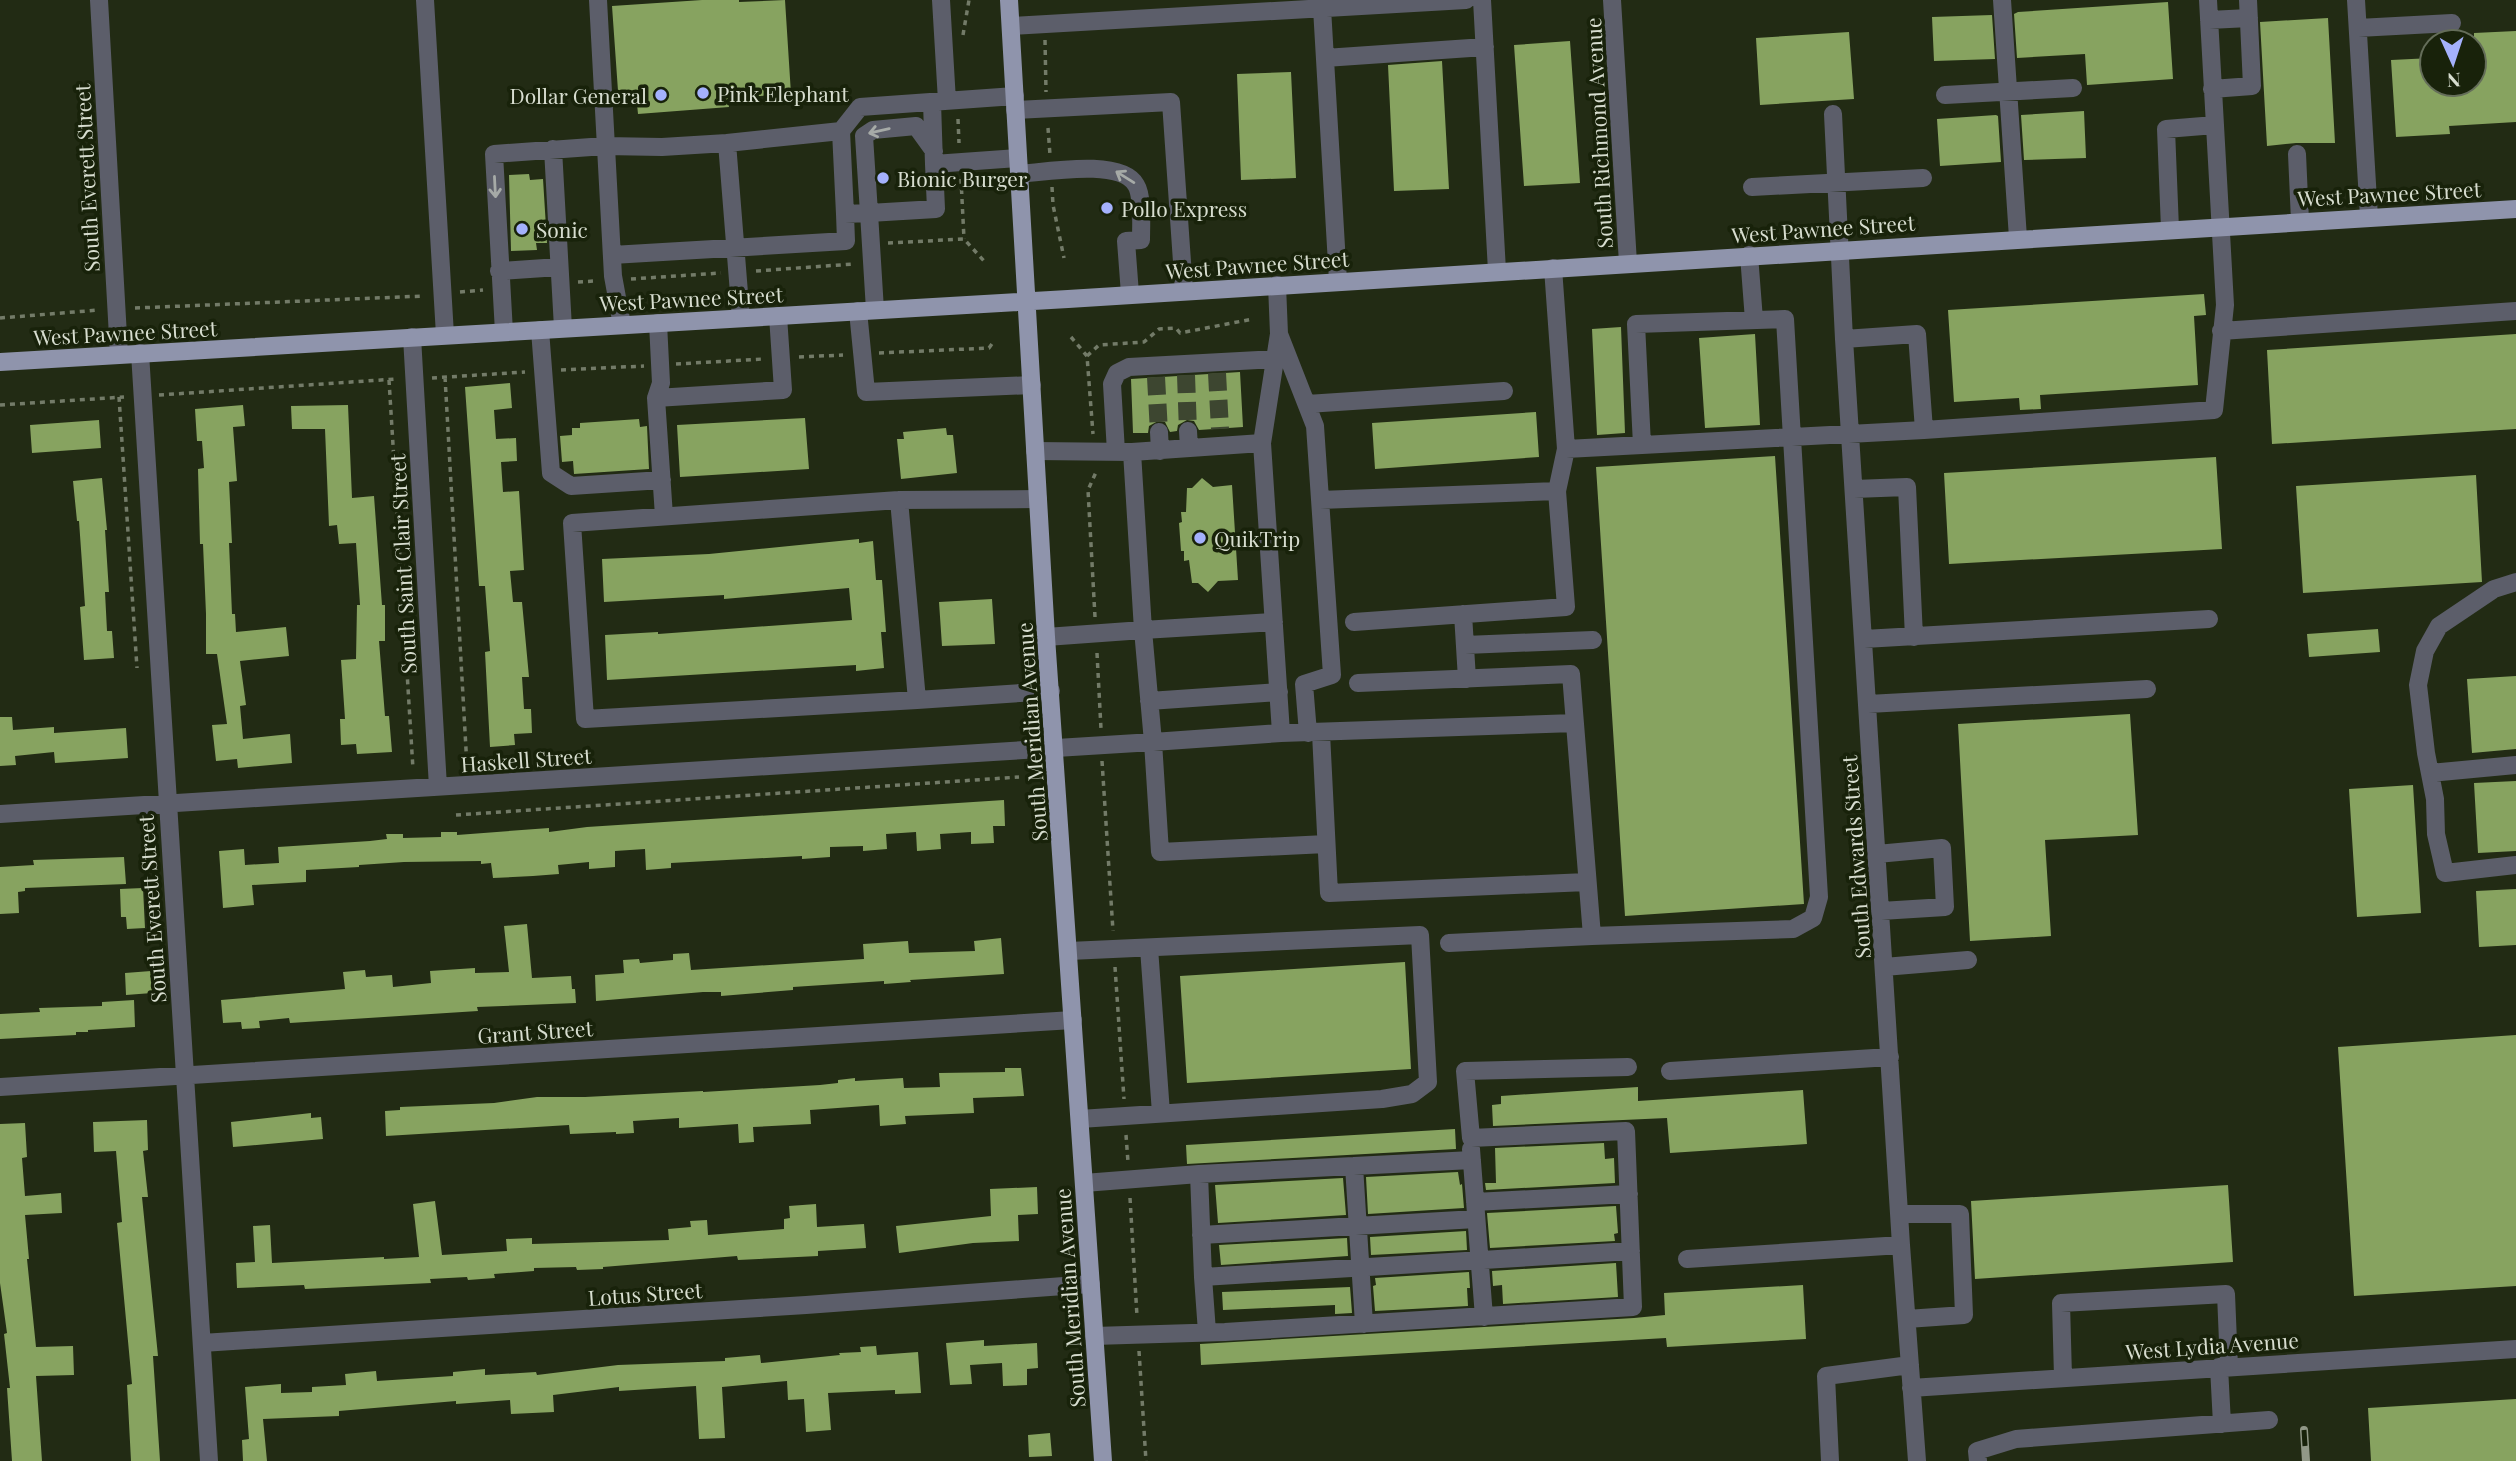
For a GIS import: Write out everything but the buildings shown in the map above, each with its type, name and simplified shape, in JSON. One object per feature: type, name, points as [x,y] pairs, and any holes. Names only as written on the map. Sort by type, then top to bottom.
[{"type":"main road","name":"South Meridian Avenue","points":[[1009,0],[1046,637],[1103,1461]]},
{"type":"main road","name":"West Pawnee Street","points":[[0,362],[2516,209]]},
{"type":"street","name":"South Everett Street","points":[[99,0],[119,354]]},
{"type":"street","points":[[425,0],[445,335]]},
{"type":"street","points":[[598,0],[613,276],[622,325]]},
{"type":"street","points":[[845,214],[936,209],[934,158],[940,102],[941,0]]},
{"type":"street","points":[[1011,26],[1181,8],[1322,8],[1466,0]]},
{"type":"street","points":[[1482,0],[1497,271]]},
{"type":"street","name":"South Richmond Avenue","points":[[1612,0],[1628,263]]},
{"type":"street","points":[[2002,0],[2018,238]]},
{"type":"street","points":[[1566,449],[1793,438],[2214,410],[2225,305],[2208,0]]},
{"type":"street","points":[[2213,89],[2252,86],[2248,0]]},
{"type":"street","points":[[2356,0],[2369,217]]},
{"type":"street","points":[[1322,8],[1338,281]]},
{"type":"street","points":[[2209,20],[2249,18]]},
{"type":"street","points":[[2358,28],[2452,23]]},
{"type":"street","points":[[1325,58],[1485,47]]},
{"type":"street","points":[[1945,95],[2073,88]]},
{"type":"street","points":[[612,255],[845,241],[841,131],[860,107],[940,102],[1015,103],[1047,108],[1171,102],[1184,291]]},
{"type":"street","name":"South Edwards Street","points":[[1833,114],[1844,339],[1917,1461]]},
{"type":"street","points":[[2170,229],[2166,129],[2215,125]]},
{"type":"street","points":[[934,158],[916,126],[873,130],[864,136],[869,213],[862,354],[866,392],[1032,385]]},
{"type":"street","points":[[504,332],[494,154],[606,146],[662,147],[727,143],[841,131]]},
{"type":"street","points":[[727,143],[741,318]]},
{"type":"street","points":[[553,149],[563,328]]},
{"type":"street","points":[[2297,154],[2300,221]]},
{"type":"street","points":[[934,158],[1019,166],[1051,172],[1092,168],[1125,174],[1136,184],[1141,240],[1126,240],[1130,295]]},
{"type":"street","points":[[1752,187],[1923,178]]},
{"type":"street","points":[[1749,255],[1754,320]]},
{"type":"street","points":[[499,271],[559,267]]},
{"type":"street","points":[[1354,622],[1566,607],[1557,491],[1566,449],[1553,268]]},
{"type":"street","points":[[1277,285],[1279,334],[1262,443],[1281,733]]},
{"type":"street","points":[[2221,331],[2516,311]]},
{"type":"street","points":[[656,398],[783,390],[778,316]]},
{"type":"street","points":[[1449,943],[1793,929],[1813,918],[1819,897],[1785,319],[1636,324],[1642,445]]},
{"type":"street","points":[[658,323],[661,383],[656,398],[664,516]]},
{"type":"street","points":[[540,330],[551,473],[571,486],[662,480]]},
{"type":"street","points":[[1279,334],[1315,426],[1332,675],[1304,684],[1315,733],[1329,893],[1587,881]]},
{"type":"street","points":[[1844,339],[1917,334],[1924,430]]},
{"type":"street","name":"South Saint Clair Street","points":[[412,337],[438,787]]},
{"type":"street","name":"South Everett Street","points":[[141,353],[209,1461]]},
{"type":"street","points":[[1275,359],[1216,368],[1156,371],[1129,367],[1117,373],[1112,384],[1124,452],[1143,630],[1160,852],[1326,844]]},
{"type":"street","points":[[1307,404],[1504,391]]},
{"type":"street","points":[[1159,432],[1160,451]]},
{"type":"street","points":[[1035,450],[1160,451],[1189,440],[1220,437],[1262,443]]},
{"type":"street","points":[[1854,489],[1907,487],[1914,637]]},
{"type":"street","points":[[1320,500],[1557,491]]},
{"type":"street","points":[[1038,499],[899,500],[572,523],[585,719],[1051,691]]},
{"type":"street","points":[[899,500],[916,700]]},
{"type":"street","points":[[2516,582],[2494,589],[2440,626],[2425,651],[2418,685],[2435,799],[2437,834],[2445,873],[2516,865]]},
{"type":"street","points":[[1463,614],[1467,679]]},
{"type":"street","points":[[1864,639],[2209,619]]},
{"type":"street","points":[[1046,637],[1274,622]]},
{"type":"street","points":[[1465,645],[1593,640]]},
{"type":"street","points":[[1358,683],[1571,674],[1592,936]]},
{"type":"street","points":[[1868,704],[2147,689]]},
{"type":"street","points":[[1149,701],[1279,692]]},
{"type":"street","name":"Haskell Street","points":[[0,814],[1281,733],[1575,723]]},
{"type":"street","points":[[2430,773],[2516,765]]},
{"type":"street","points":[[1877,853],[1942,848],[1945,907],[1881,911]]},
{"type":"street","points":[[1069,951],[1420,935],[1428,1082],[1412,1094],[1080,1119]]},
{"type":"street","points":[[1149,948],[1161,1113]]},
{"type":"street","points":[[1884,967],[1968,960]]},
{"type":"street","name":"Grant Street","points":[[0,1087],[1073,1020]]},
{"type":"street","points":[[1670,1071],[1890,1057]]},
{"type":"street","points":[[1484,1317],[1465,1071],[1628,1067]]},
{"type":"street","points":[[1094,1336],[1364,1324],[1633,1307],[1626,1131],[1471,1138]]},
{"type":"street","points":[[1084,1183],[1199,1174],[1472,1160]]},
{"type":"street","points":[[1354,1166],[1364,1324]]},
{"type":"street","points":[[1199,1174],[1207,1332]]},
{"type":"street","points":[[1201,1235],[1356,1226],[1629,1195]]},
{"type":"street","points":[[1899,1214],[1959,1214],[1964,1315],[1907,1320]]},
{"type":"street","points":[[1688,1259],[1901,1245]]},
{"type":"street","points":[[1203,1277],[1631,1251]]},
{"type":"street","name":"Lotus Street","points":[[201,1343],[806,1305],[1091,1284]]},
{"type":"street","points":[[2063,1377],[2061,1303],[2225,1294],[2222,1424]]},
{"type":"street","name":"West Lydia Avenue","points":[[1911,1388],[2516,1349]]},
{"type":"street","points":[[1830,1461],[1826,1376],[1910,1365]]},
{"type":"street","points":[[1974,1461],[1978,1451],[2016,1439],[2269,1420]]},
{"type":"path","points":[[1045,24],[1053,205],[1064,258]]},
{"type":"path","points":[[1087,356],[1099,345],[1144,342],[1159,329],[1176,328],[1180,333],[1253,319]]},
{"type":"path","points":[[1071,337],[1087,356],[1091,421],[1098,472],[1088,490],[1101,745],[1146,1461]]},
{"type":"path","points":[[0,405],[543,371],[989,348],[994,341]]},
{"type":"path","points":[[445,377],[468,769]]},
{"type":"path","points":[[389,380],[414,772]]},
{"type":"path","points":[[119,397],[137,667]]},
{"type":"path","points":[[456,815],[1020,777]]},
{"type":"tunnel","points":[[1217,373],[1220,429]]},
{"type":"tunnel","points":[[1186,375],[1188,431]]},
{"type":"tunnel","points":[[1156,377],[1159,432]]},
{"type":"railway","points":[[2304,1430],[2306,1461]]},
{"type":"place","name":"Pink Elephant","points":[[703,93]]},
{"type":"place","name":"Dollar General","points":[[661,95]]},
{"type":"place","name":"Bionic Burger","points":[[883,178]]},
{"type":"place","name":"Pollo Express","points":[[1107,208]]},
{"type":"place","name":"Sonic","points":[[522,229]]},
{"type":"place","name":"QuikTrip","points":[[1200,538]]}]
